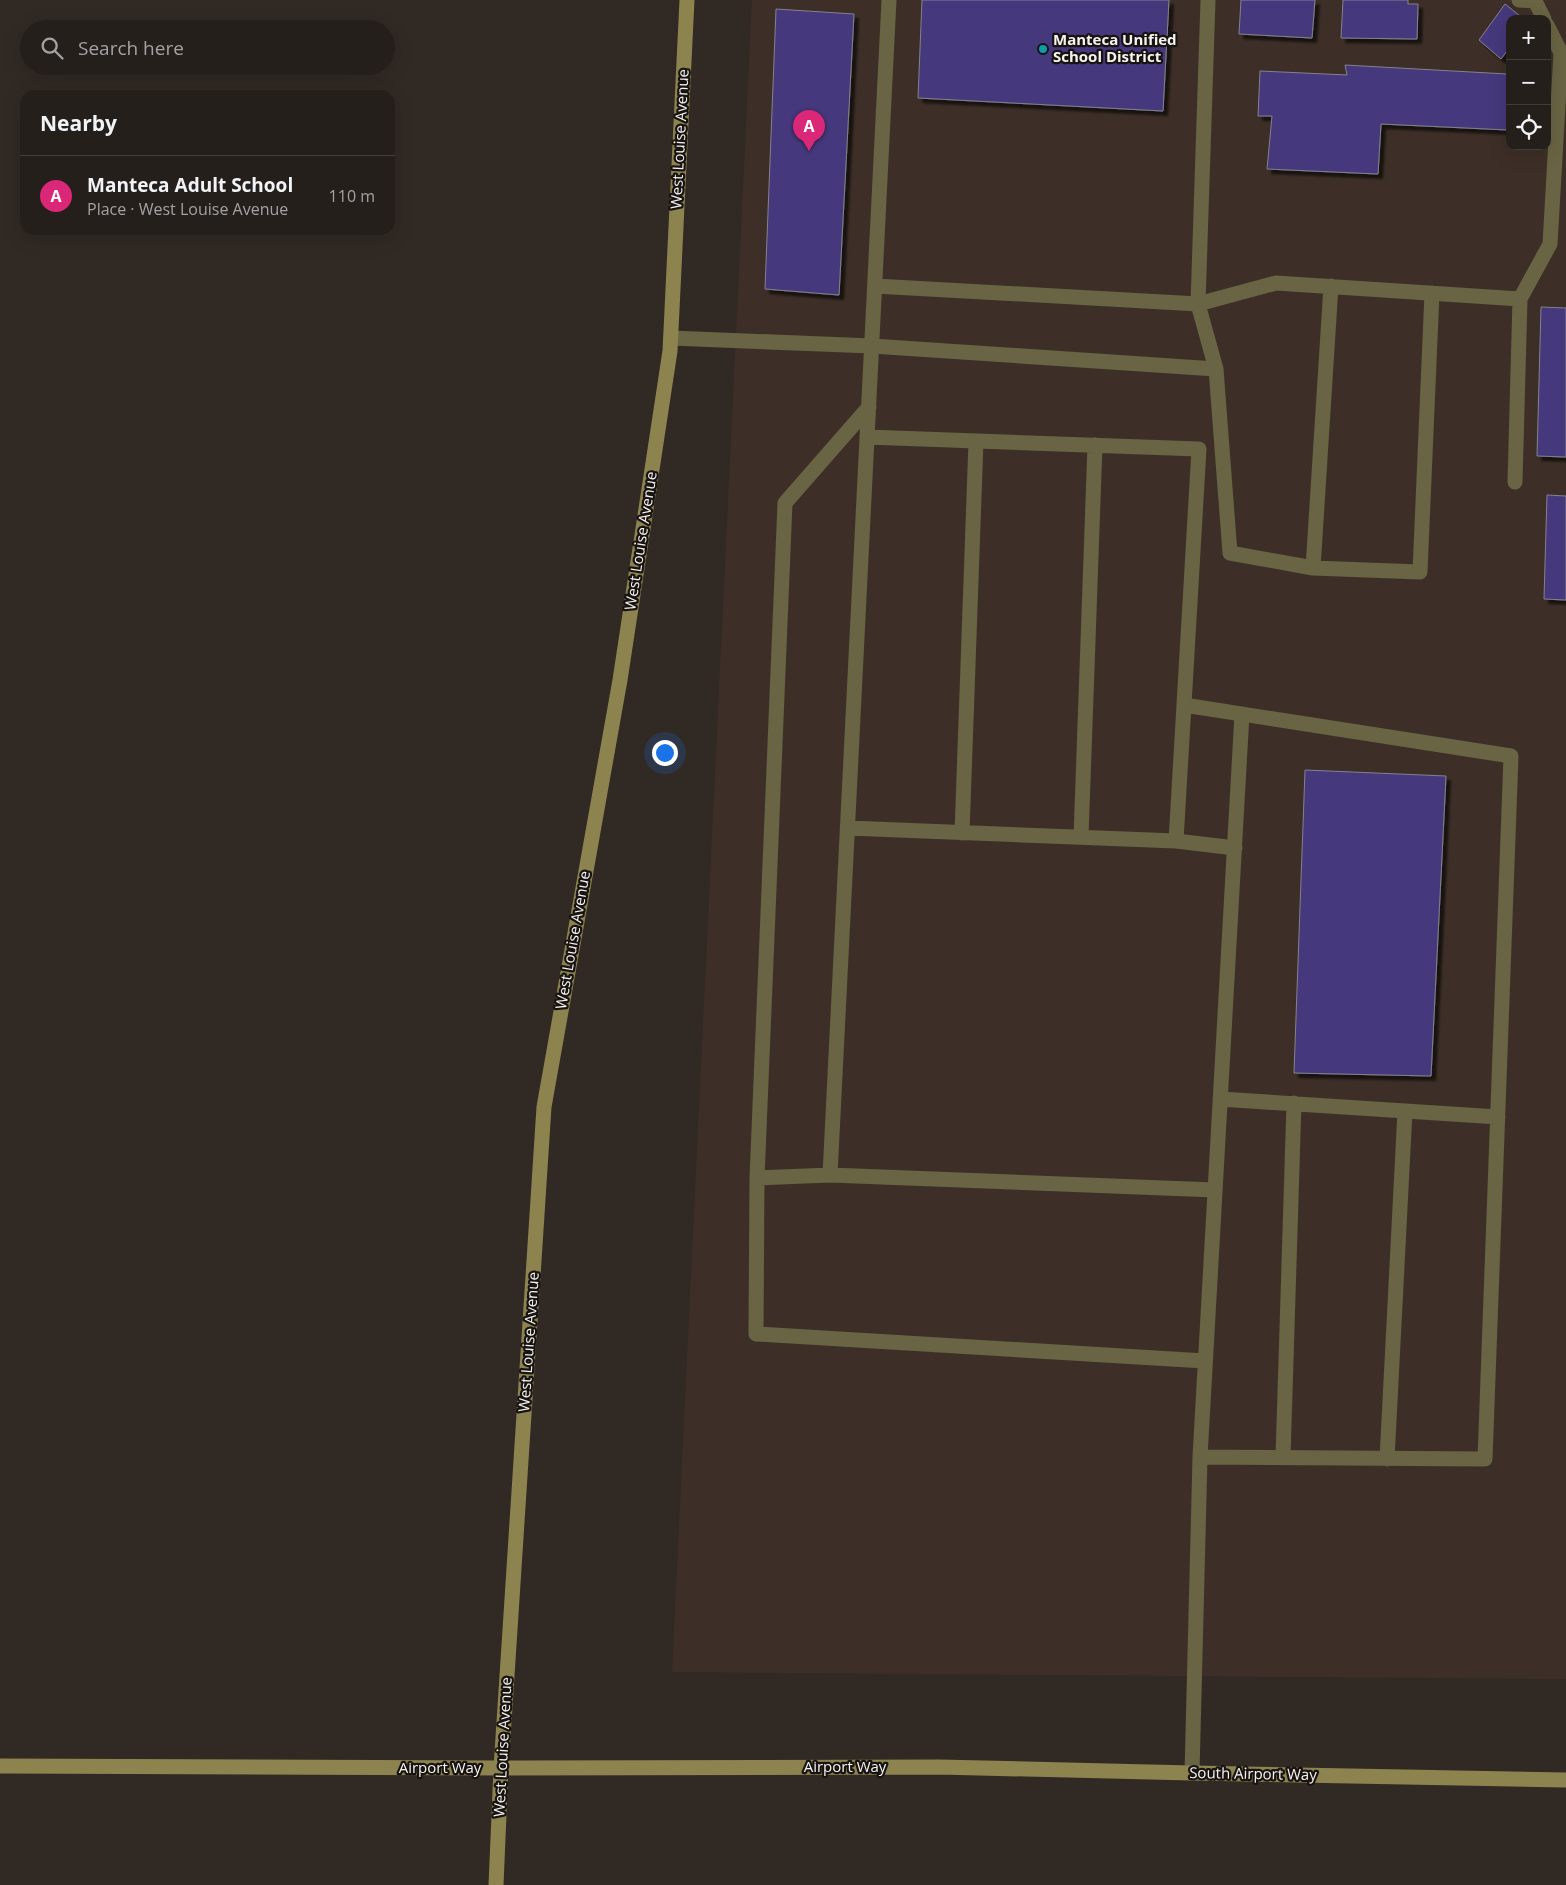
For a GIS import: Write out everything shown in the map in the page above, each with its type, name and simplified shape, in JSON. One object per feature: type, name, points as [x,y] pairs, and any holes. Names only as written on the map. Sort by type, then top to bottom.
[{"type":"main road","name":"West Louise Avenue","points":[[496,1885],[544,1107],[620,680],[670,351],[687,0]]},
{"type":"main road","name":"Airport Way","points":[[0,1766],[940,1767]]},
{"type":"main road","name":"South Airport Way","points":[[940,1767],[1566,1780]]},
{"type":"lane","points":[[830,1176],[889,0]]},
{"type":"lane","points":[[1208,0],[1198,304],[1216,369],[1230,553],[1313,568],[1420,572],[1432,293]]},
{"type":"lane","points":[[1519,0],[1535,1],[1542,15]]},
{"type":"lane","points":[[1515,482],[1520,299],[1550,244],[1562,53],[1551,32]]},
{"type":"lane","points":[[875,286],[1198,304],[1276,283],[1520,299]]},
{"type":"lane","points":[[1313,568],[1331,286]]},
{"type":"lane","points":[[671,338],[872,346],[1216,369]]},
{"type":"lane","points":[[869,407],[785,503],[757,1178],[756,1334],[1205,1361]]},
{"type":"lane","points":[[867,437],[1222,450]]},
{"type":"lane","points":[[962,832],[976,441]]},
{"type":"lane","points":[[1081,837],[1094,445]]},
{"type":"lane","points":[[1176,841],[1199,449]]},
{"type":"lane","points":[[1184,705],[1511,756],[1485,1460],[1200,1456]]},
{"type":"lane","points":[[1192,1773],[1200,1456],[1242,714]]},
{"type":"lane","points":[[848,828],[1176,841],[1235,848]]},
{"type":"lane","points":[[1220,1099],[1498,1117]]},
{"type":"lane","points":[[1282,1458],[1294,1104]]},
{"type":"lane","points":[[1387,1459],[1405,1111]]},
{"type":"lane","points":[[757,1178],[830,1176],[1215,1190]]},
{"type":"shaded area","points":[[752,0],[1566,0],[1566,1679],[672,1672]]},
{"type":"building","name":"Manteca Unified School District","points":[[922,0],[1169,0],[1163,111],[918,98]]},
{"type":"building","points":[[1241,0],[1315,0],[1312,38],[1239,34]]},
{"type":"building","points":[[1343,0],[1408,0],[1408,4],[1418,4],[1417,39],[1341,38]]},
{"type":"building","points":[[1505,4],[1519,15],[1506,15],[1506,52],[1501,59],[1479,40]]},
{"type":"building","points":[[776,9],[854,14],[839,295],[765,289]]},
{"type":"building","points":[[1345,65],[1506,74],[1506,130],[1381,124],[1378,174],[1267,169],[1272,116],[1258,116],[1260,71],[1347,75]]},
{"type":"building","points":[[1541,307],[1566,308],[1566,457],[1537,456]]},
{"type":"building","points":[[1547,495],[1566,496],[1566,600],[1544,599]]},
{"type":"building","points":[[1305,770],[1446,776],[1431,1076],[1294,1073]]},
{"type":"place","name":"Manteca Unified School District","points":[[1043,49]]},
{"type":"place","name":"Manteca Adult School","points":[[809,151]]}]
